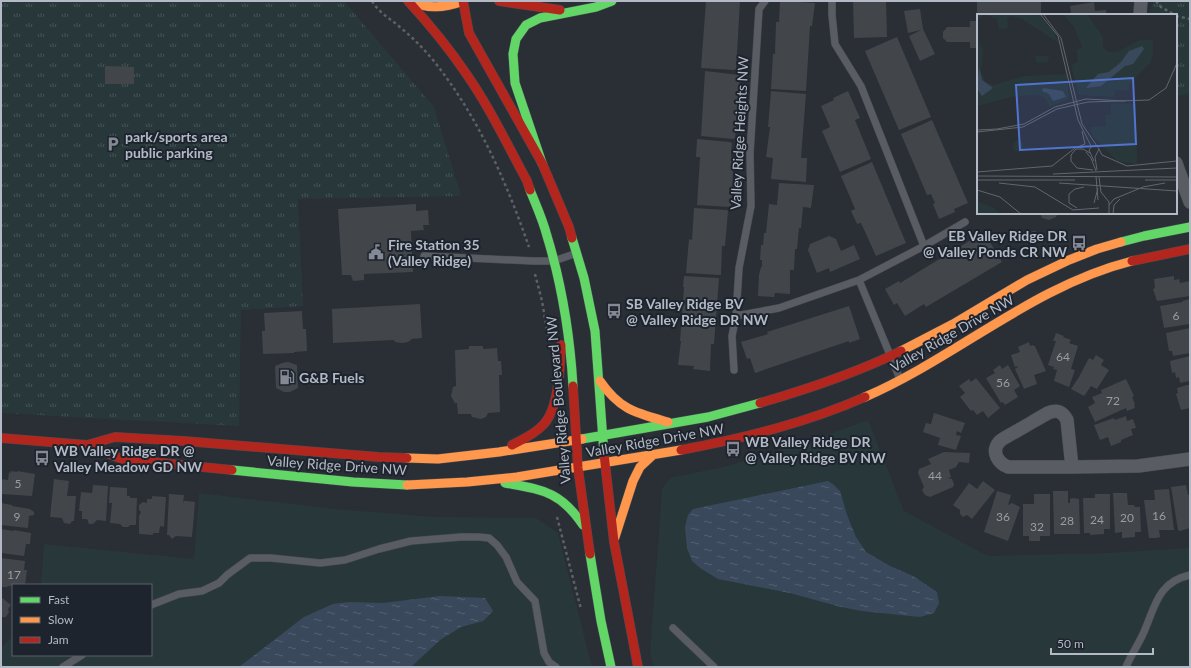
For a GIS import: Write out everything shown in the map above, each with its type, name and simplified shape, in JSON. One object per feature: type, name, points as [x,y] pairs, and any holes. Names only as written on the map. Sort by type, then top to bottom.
[{"type":"main road","points":[[409,1],[425,7],[438,8],[451,6],[463,1],[469,33],[542,163]]},
{"type":"main road","name":"Valley Ridge Boulevard NW","points":[[409,1],[431,26],[466,73],[490,112],[526,181],[547,235],[565,313],[572,368],[578,468],[584,527],[611,667]]},
{"type":"main road","points":[[499,1],[571,12]]},
{"type":"main road","points":[[612,1],[596,7],[540,18],[526,25],[516,39],[513,54],[516,83],[542,163],[557,198],[577,253],[595,331],[600,381],[602,435],[614,542],[638,667]]},
{"type":"main road","name":"Valley Ridge Drive NW","points":[[87,445],[115,437],[414,459],[451,458],[499,452],[708,417],[792,394],[849,374],[890,356],[947,327],[1027,280],[1069,260],[1113,244],[1190,227]]},
{"type":"main road","name":"Valley Ridge Drive NW","points":[[1,438],[87,445],[122,459],[351,482],[418,485],[492,480],[578,468],[748,437],[813,418],[869,396],[900,380],[1037,299],[1089,274],[1119,264],[1190,249]]},
{"type":"main road","points":[[499,452],[536,432],[547,420],[552,410],[558,376],[565,313]]},
{"type":"main road","points":[[600,381],[609,396],[622,406],[646,416],[673,423]]},
{"type":"main road","points":[[614,542],[633,481],[640,467],[653,455]]},
{"type":"main road","points":[[492,480],[543,491],[554,495],[568,503],[578,515],[584,527]]},
{"type":"street","points":[[1140,14],[1141,1]]},
{"type":"street","points":[[1177,167],[1190,202]]},
{"type":"street","points":[[1072,468],[1067,420],[1061,412],[1052,411],[1048,413],[1003,439],[997,446],[997,459],[1000,463],[1008,467],[1072,468],[1138,466],[1190,459]]},
{"type":"lane","name":"Valley Ridge Heights NW","points":[[734,370],[732,336],[736,316],[739,268],[751,206],[750,153],[759,9],[765,1]]},
{"type":"lane","points":[[832,1],[835,44],[861,86],[924,246]]},
{"type":"lane","points":[[736,316],[779,308],[859,280],[924,246],[965,222]]},
{"type":"lane","points":[[424,256],[533,261],[554,260],[577,253]]},
{"type":"lane","points":[[859,280],[900,380]]},
{"type":"lane","points":[[152,605],[179,594],[202,591],[219,584],[227,575],[250,558],[271,558],[320,564],[346,560],[384,547],[411,541],[461,537],[484,537],[489,538],[497,545],[506,557],[517,582],[534,601],[544,653],[549,662],[556,667]]},
{"type":"lane","points":[[1126,667],[1133,651],[1143,635],[1161,592],[1169,584],[1180,577],[1190,575]]},
{"type":"lane","points":[[673,628],[714,667]]},
{"type":"lane","points":[[63,667],[80,656]]},
{"type":"path","points":[[372,1],[388,18],[421,46],[452,85],[488,146],[512,200],[529,247]]},
{"type":"path","points":[[1156,1],[1161,7],[1173,14]]},
{"type":"path","points":[[1177,16],[1190,19]]},
{"type":"path","points":[[556,513],[583,614]]},
{"type":"green space","points":[[1,1],[344,1],[434,107],[461,196],[298,199],[303,306],[241,310],[239,426],[1,413]]},
{"type":"green space","points":[[1154,1],[1190,1],[1190,93],[1177,96],[1177,14],[1151,14],[1150,10]]},
{"type":"green space","points":[[868,420],[904,511],[988,556],[1108,553],[1190,548],[1190,667],[654,667],[650,653],[662,489],[670,478],[728,466],[802,444]]},
{"type":"green space","points":[[199,493],[333,509],[435,517],[536,518],[558,533],[592,667],[1,667],[1,648],[12,637],[12,656],[152,656],[152,584],[41,584],[44,544],[194,559]]},
{"type":"water","points":[[828,481],[840,491],[847,515],[856,537],[866,552],[890,566],[913,576],[937,592],[939,603],[934,613],[920,617],[862,611],[841,607],[790,593],[718,579],[700,568],[692,561],[687,548],[685,527],[688,515],[693,509]]},
{"type":"water","points":[[440,596],[485,598],[493,611],[483,621],[461,627],[440,640],[411,667],[239,667],[304,617],[333,604],[349,602],[383,603]]},
{"type":"building","points":[[706,1],[740,1],[736,69],[734,70],[701,68]]},
{"type":"building","points":[[780,1],[815,3],[812,26],[810,26],[806,91],[771,89],[773,54],[775,54],[776,22],[779,22]]},
{"type":"building","points":[[853,1],[886,1],[887,37],[854,38]]},
{"type":"building","points":[[977,1],[1041,1],[1041,14],[977,14]]},
{"type":"building","points":[[1094,2],[1095,11],[1106,10],[1107,14],[1070,14],[1071,12],[1070,6]]},
{"type":"building","points":[[920,9],[923,29],[935,54],[920,61],[909,36],[921,30],[908,33],[904,11]]},
{"type":"building","points":[[970,21],[977,21],[977,48],[970,48],[970,42],[947,42],[943,38],[943,32],[947,27],[970,27]]},
{"type":"building","points":[[897,37],[931,117],[899,130],[865,51]]},
{"type":"building","points":[[105,66],[134,67],[134,84],[105,84]]},
{"type":"building","points":[[705,71],[740,75],[735,138],[733,139],[701,136]]},
{"type":"building","points":[[771,91],[806,94],[801,158],[807,158],[806,182],[771,179],[773,158],[766,157],[770,127],[768,127]]},
{"type":"building","points":[[848,91],[860,118],[855,120],[871,159],[840,172],[822,131],[830,127],[821,106]]},
{"type":"building","points":[[932,120],[968,203],[954,209],[955,212],[939,219],[931,194],[927,195],[901,134]]},
{"type":"building","points":[[697,139],[732,143],[731,157],[734,157],[731,206],[729,207],[697,205],[700,157],[696,157]]},
{"type":"building","points":[[180,150],[195,151],[195,160],[180,160]]},
{"type":"building","points":[[872,162],[906,243],[876,256],[861,223],[857,224],[851,211],[855,209],[841,176]]},
{"type":"building","points":[[779,183],[814,185],[811,208],[803,207],[797,249],[795,249],[794,270],[790,270],[790,294],[775,293],[774,297],[758,296],[759,275],[762,267],[762,260],[760,260],[761,245],[763,245],[764,233],[766,233],[769,204],[777,205]]},
{"type":"building","name":"Fire Station 35 (Valley Ridge)","points":[[416,204],[416,211],[428,210],[429,225],[423,225],[424,230],[411,231],[413,272],[364,274],[364,280],[353,281],[351,275],[342,275],[338,209]]},
{"type":"building","points":[[694,208],[728,211],[725,246],[722,246],[721,275],[686,273],[689,239],[692,240]]},
{"type":"building","points":[[1040,214],[1058,214],[1056,217],[1049,220],[1042,218]]},
{"type":"building","points":[[1032,231],[1036,231],[1038,232],[1038,240],[1032,241],[1029,238],[1029,234]]},
{"type":"building","points":[[984,232],[1002,262],[926,307],[924,304],[905,316],[897,303],[894,305],[885,289],[899,281],[900,283]]},
{"type":"building","points":[[829,236],[836,239],[841,251],[854,245],[860,259],[830,272],[829,268],[817,273],[808,250],[810,244]]},
{"type":"building","points":[[684,276],[719,278],[714,344],[711,344],[710,371],[693,369],[694,366],[678,365],[681,341]]},
{"type":"building","points":[[1174,276],[1174,280],[1179,279],[1180,283],[1190,281],[1190,296],[1157,301],[1153,289],[1155,288],[1154,279]]},
{"type":"building","points":[[1190,299],[1190,324],[1164,328],[1160,306],[1183,302],[1182,301]]},
{"type":"building","points":[[420,304],[422,338],[411,339],[408,342],[402,343],[395,342],[394,340],[333,343],[332,309]]},
{"type":"building","points":[[849,306],[860,339],[849,343],[849,341],[755,373],[750,358],[747,359],[741,342],[768,334],[767,332]]},
{"type":"building","points":[[302,311],[303,329],[306,329],[307,351],[263,354],[262,331],[265,331],[264,313]]},
{"type":"building","points":[[1190,328],[1190,353],[1173,356],[1172,351],[1169,351],[1166,333]]},
{"type":"building","points":[[1056,333],[1071,340],[1069,343],[1078,346],[1071,369],[1075,370],[1069,387],[1054,381],[1057,370],[1048,365],[1056,341],[1053,341]]},
{"type":"building","points":[[1029,342],[1030,346],[1035,346],[1046,371],[1034,375],[1037,384],[1024,389],[1015,369],[1018,366],[1015,367],[1011,355],[1020,352],[1018,347]]},
{"type":"building","points":[[469,346],[483,346],[483,349],[497,348],[498,361],[501,361],[502,375],[499,375],[500,412],[488,413],[486,417],[481,419],[472,417],[471,414],[458,414],[457,403],[455,403],[451,396],[453,387],[456,386],[455,350],[469,349]]},
{"type":"building","points":[[1096,355],[1104,360],[1101,365],[1109,370],[1097,389],[1091,386],[1084,396],[1071,389],[1089,358],[1093,360]]},
{"type":"building","points":[[1190,356],[1190,381],[1180,383],[1179,377],[1176,378],[1175,372],[1172,373],[1170,361]]},
{"type":"building","name":"G&B Fuels","points":[[288,362],[297,365],[298,388],[290,392],[284,392],[276,388],[275,366]]},
{"type":"building","points":[[1000,365],[1002,369],[1008,365],[1020,386],[1014,390],[1018,397],[1005,405],[1003,402],[1001,403],[986,378],[995,373],[993,370]]},
{"type":"building","points":[[976,378],[1000,408],[988,418],[983,411],[977,415],[973,410],[971,411],[960,397],[965,393],[959,386],[969,379],[971,382]]},
{"type":"building","points":[[1126,379],[1134,396],[1132,397],[1135,408],[1127,411],[1126,408],[1095,422],[1088,407],[1095,403],[1092,397],[1102,393],[1101,390]]},
{"type":"building","points":[[1190,385],[1190,408],[1181,410],[1176,394],[1178,393],[1177,388]]},
{"type":"building","points":[[934,413],[965,423],[961,433],[957,431],[956,435],[961,436],[956,450],[938,445],[940,438],[923,432],[926,423],[931,424]]},
{"type":"building","points":[[1126,416],[1127,421],[1133,419],[1136,428],[1131,429],[1133,435],[1111,446],[1108,437],[1100,440],[1094,425],[1114,418],[1115,420]]},
{"type":"building","points":[[944,452],[970,453],[969,463],[959,462],[956,467],[949,470],[951,477],[948,478],[952,479],[954,484],[953,487],[930,497],[925,495],[922,490],[924,487],[918,473],[919,469],[931,464],[928,459]]},
{"type":"building","points":[[11,471],[35,474],[32,496],[1,494],[1,479],[8,480],[9,472],[11,473]]},
{"type":"building","points":[[54,479],[69,481],[67,496],[76,496],[74,521],[70,524],[64,523],[62,518],[50,517]]},
{"type":"building","points":[[983,481],[995,490],[972,519],[967,515],[963,517],[960,514],[960,510],[953,505],[969,483],[977,489]]},
{"type":"building","points":[[93,485],[108,486],[106,521],[97,520],[93,524],[89,524],[87,519],[82,519],[82,511],[79,511],[81,492],[92,493]]},
{"type":"building","points":[[1186,485],[1188,495],[1190,495],[1190,528],[1180,531],[1178,530],[1171,487]]},
{"type":"building","points":[[110,487],[127,488],[127,496],[130,496],[130,498],[137,498],[136,525],[123,527],[120,524],[110,523],[112,503],[109,503]]},
{"type":"building","points":[[1169,489],[1174,530],[1159,530],[1160,537],[1149,538],[1144,500],[1155,500],[1154,490]]},
{"type":"building","points":[[997,491],[1011,495],[1008,505],[1012,503],[1020,507],[1008,541],[984,532]]},
{"type":"building","points":[[1053,491],[1068,491],[1068,503],[1070,503],[1070,499],[1072,498],[1079,499],[1080,534],[1054,534]]},
{"type":"building","points":[[1113,493],[1127,493],[1128,505],[1140,507],[1141,532],[1135,532],[1135,537],[1122,538],[1122,532],[1115,533]]},
{"type":"building","points":[[169,494],[184,495],[183,503],[184,501],[195,502],[192,537],[176,536],[172,539],[169,535],[167,535]]},
{"type":"building","points":[[1034,494],[1050,494],[1050,536],[1040,536],[1040,541],[1029,541],[1029,536],[1023,536],[1023,504],[1034,504]]},
{"type":"building","points":[[1095,494],[1110,494],[1110,529],[1104,529],[1104,534],[1090,535],[1090,533],[1084,533],[1083,498],[1095,498]]},
{"type":"building","points":[[152,496],[166,497],[164,527],[160,526],[159,533],[153,533],[153,535],[139,534],[139,516],[141,512],[139,510],[139,505],[143,502],[147,503],[147,499],[152,499]]},
{"type":"building","points":[[1,503],[30,509],[34,512],[34,515],[29,516],[28,528],[1,525]]},
{"type":"building","points":[[1,529],[31,533],[30,544],[26,544],[24,556],[1,553]]},
{"type":"building","points":[[1,558],[25,561],[24,570],[27,570],[25,584],[12,584],[12,586],[1,587]]},
{"type":"building","points":[[1,597],[11,605],[8,609],[9,612],[6,617],[1,618]]},
{"type":"traffic: fast","points":[[542,163],[515,83],[513,54],[516,39],[526,25],[540,18],[596,7],[612,1]]},
{"type":"traffic: fast","points":[[530,190],[544,224],[557,273],[570,348],[573,386]]},
{"type":"traffic: fast","points":[[1121,242],[1190,227]]},
{"type":"traffic: fast","points":[[572,238],[584,278],[595,331],[604,454]]},
{"type":"traffic: fast","points":[[582,439],[708,417],[760,403]]},
{"type":"traffic: fast","points":[[232,470],[353,482],[407,485]]},
{"type":"traffic: fast","points":[[505,483],[540,490],[550,494],[566,505],[583,525]]},
{"type":"traffic: fast","points":[[590,554],[601,621],[611,667]]},
{"type":"traffic: slow","points":[[411,1],[430,7],[450,5],[463,1]]},
{"type":"traffic: slow","points":[[901,351],[953,324],[1027,280],[1069,260],[1097,249],[1121,242]]},
{"type":"traffic: slow","points":[[865,397],[899,381],[1028,304],[1061,287],[1096,272],[1132,261]]},
{"type":"traffic: slow","points":[[600,381],[607,391],[630,409],[668,422]]},
{"type":"traffic: slow","points":[[407,458],[438,459],[499,452],[582,439]]},
{"type":"traffic: slow","points":[[407,485],[467,482],[517,477],[681,450]]},
{"type":"traffic: slow","points":[[615,537],[633,481],[640,467],[653,455]]},
{"type":"traffic: jam","points":[[408,1],[431,27],[474,85],[505,139],[527,181],[530,190]]},
{"type":"traffic: jam","points":[[463,1],[469,33],[542,163],[569,227],[572,238]]},
{"type":"traffic: jam","points":[[499,1],[560,10]]},
{"type":"traffic: jam","points":[[1132,261],[1190,249]]},
{"type":"traffic: jam","points":[[512,445],[536,431],[548,418],[558,387],[561,345]]},
{"type":"traffic: jam","points":[[760,403],[832,380],[901,351]]},
{"type":"traffic: jam","points":[[573,386],[578,468],[590,554]]},
{"type":"traffic: jam","points":[[681,450],[774,429],[820,415],[865,397]]},
{"type":"traffic: jam","points":[[87,445],[115,437],[407,458]]},
{"type":"traffic: jam","points":[[1,438],[87,445],[122,459],[232,470]]},
{"type":"traffic: jam","points":[[604,454],[614,542],[638,667]]},
{"type":"place","name":"park/sports area public parking","points":[[113,144]]},
{"type":"place","name":"EB Valley Ridge DR @ Valley Ponds CR NW","points":[[1079,243]]},
{"type":"place","name":"Fire Station 35 (Valley Ridge)","points":[[376,252]]},
{"type":"place","name":"SB Valley Ridge BV @ Valley Ridge DR NW","points":[[614,311]]},
{"type":"place","name":"G&B Fuels","points":[[287,377]]},
{"type":"place","name":"WB Valley Ridge DR @ Valley Ridge BV NW","points":[[733,449]]},
{"type":"place","name":"WB Valley Ridge DR @ Valley Meadow GD NW","points":[[42,458]]}]
